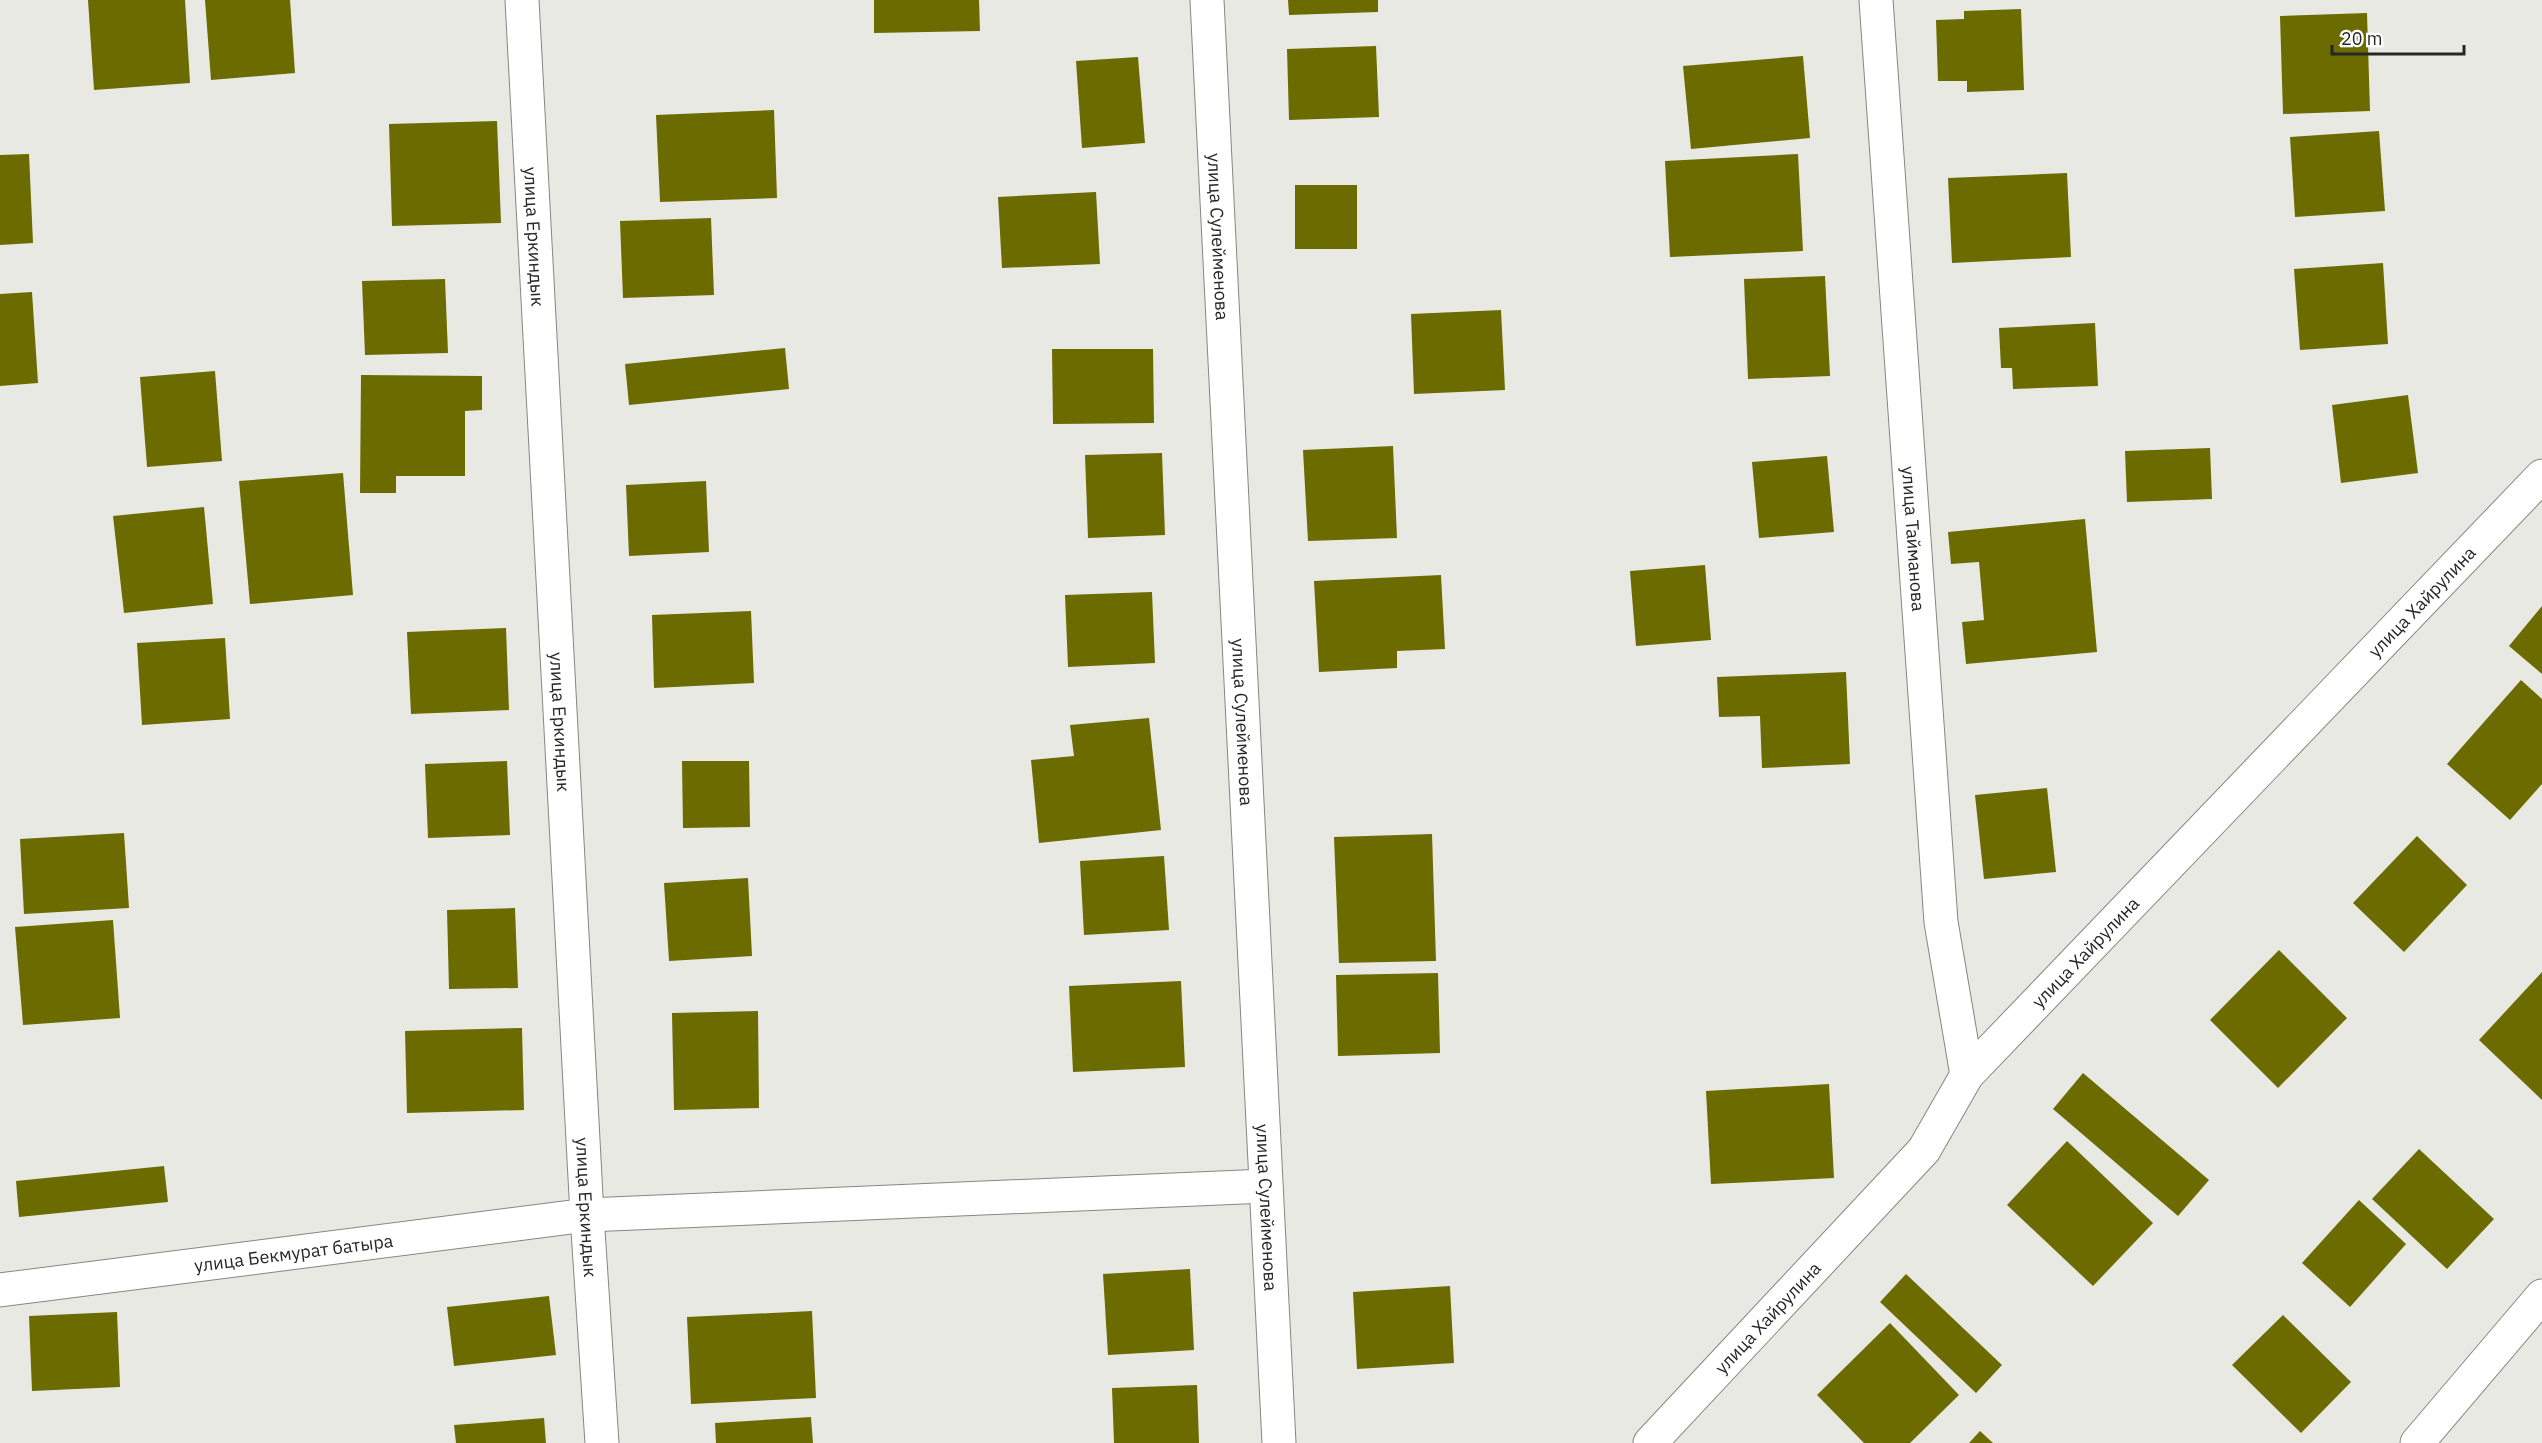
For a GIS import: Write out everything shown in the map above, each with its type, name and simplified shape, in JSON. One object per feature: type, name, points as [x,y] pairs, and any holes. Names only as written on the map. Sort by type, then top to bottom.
[{"type":"street","name":"улица Еркиндык","points":[[522,0],[586,1215],[602,1443]]},
{"type":"street","name":"улица Сулейменова","points":[[1207,0],[1279,1443]]},
{"type":"street","name":"улица Тайманова","points":[[1876,0],[1941,922],[1967,1075]]},
{"type":"street","name":"улица Хайрулина","points":[[1650,1443],[1924,1150],[1967,1075],[2542,476]]},
{"type":"street","name":"улица Бекмурат батыра","points":[[0,1290],[586,1215],[1266,1186]]},
{"type":"street","points":[[2417,1443],[2542,1296]]},
{"type":"building","points":[[88,0],[185,0],[190,83],[94,90]]},
{"type":"building","points":[[205,0],[290,0],[295,73],[211,80]]},
{"type":"building","points":[[874,0],[979,0],[980,31],[874,33]]},
{"type":"building","points":[[1288,0],[1378,0],[1378,12],[1289,15]]},
{"type":"building","points":[[2021,9],[2024,90],[1967,92],[1967,81],[1938,81],[1936,20],[1964,19],[1964,11]]},
{"type":"building","points":[[2367,13],[2370,111],[2283,114],[2280,16]]},
{"type":"building","points":[[1376,46],[1379,117],[1289,120],[1287,49]]},
{"type":"building","points":[[1803,56],[1810,138],[1691,149],[1683,66]]},
{"type":"building","points":[[1138,57],[1145,143],[1082,148],[1076,61]]},
{"type":"building","points":[[774,110],[777,198],[660,202],[656,115]]},
{"type":"building","points":[[497,121],[501,223],[392,226],[389,124]]},
{"type":"building","points":[[2379,131],[2385,211],[2295,217],[2290,137]]},
{"type":"building","points":[[29,154],[33,243],[0,245],[0,155]]},
{"type":"building","points":[[1798,154],[1803,251],[1670,257],[1665,161]]},
{"type":"building","points":[[2067,173],[2071,257],[1952,263],[1948,178]]},
{"type":"building","points":[[1295,185],[1357,185],[1357,249],[1295,249]]},
{"type":"building","points":[[1096,192],[1100,264],[1002,268],[998,197]]},
{"type":"building","points":[[711,218],[714,295],[623,298],[620,221]]},
{"type":"building","points":[[2383,263],[2388,344],[2300,350],[2294,269]]},
{"type":"building","points":[[1825,276],[1830,376],[1748,379],[1744,279]]},
{"type":"building","points":[[445,279],[448,353],[365,355],[362,281]]},
{"type":"building","points":[[32,292],[38,383],[0,386],[0,294]]},
{"type":"building","points":[[1501,310],[1505,390],[1414,394],[1411,314]]},
{"type":"building","points":[[2095,323],[2098,386],[2013,389],[2012,368],[2001,368],[1999,328]]},
{"type":"building","points":[[785,348],[789,389],[629,405],[625,364]]},
{"type":"building","points":[[1052,349],[1153,349],[1154,423],[1053,424]]},
{"type":"building","points":[[215,371],[222,461],[147,467],[140,377]]},
{"type":"building","points":[[361,375],[482,376],[482,410],[465,411],[465,476],[396,476],[396,493],[360,493]]},
{"type":"building","points":[[2408,395],[2418,473],[2341,483],[2332,405]]},
{"type":"building","points":[[1393,446],[1397,538],[1308,541],[1303,450]]},
{"type":"building","points":[[2210,448],[2212,499],[2127,502],[2125,451]]},
{"type":"building","points":[[1162,453],[1165,535],[1088,538],[1085,455]]},
{"type":"building","points":[[1827,456],[1834,532],[1759,538],[1752,462]]},
{"type":"building","points":[[343,473],[353,595],[250,604],[239,481]]},
{"type":"building","points":[[706,481],[709,552],[629,556],[626,485]]},
{"type":"building","points":[[204,507],[213,604],[124,613],[113,516]]},
{"type":"building","points":[[2085,519],[2097,652],[1966,664],[1962,622],[1984,620],[1979,562],[1951,564],[1948,532]]},
{"type":"building","points":[[1705,565],[1711,640],[1636,646],[1630,571]]},
{"type":"building","points":[[1441,575],[1445,649],[1397,651],[1397,668],[1319,672],[1314,581]]},
{"type":"building","points":[[1152,592],[1155,663],[1068,667],[1065,595]]},
{"type":"building","points":[[2542,606],[2542,674],[2509,646]]},
{"type":"building","points":[[751,611],[754,683],[654,688],[652,615]]},
{"type":"building","points":[[506,628],[509,710],[411,714],[407,632]]},
{"type":"building","points":[[225,638],[230,719],[142,725],[137,643]]},
{"type":"building","points":[[1846,672],[1850,764],[1762,768],[1760,716],[1719,717],[1717,677]]},
{"type":"building","points":[[2521,680],[2542,699],[2542,784],[2510,820],[2447,764]]},
{"type":"building","points":[[1149,718],[1161,830],[1039,843],[1031,760],[1074,756],[1070,725]]},
{"type":"building","points":[[507,761],[510,835],[428,838],[425,764]]},
{"type":"building","points":[[682,761],[749,761],[750,827],[683,828]]},
{"type":"building","points":[[2047,788],[2056,872],[1984,879],[1975,795]]},
{"type":"building","points":[[124,833],[129,908],[24,914],[20,839]]},
{"type":"building","points":[[1432,834],[1436,961],[1339,963],[1334,837]]},
{"type":"building","points":[[2417,836],[2467,885],[2404,952],[2353,903]]},
{"type":"building","points":[[1164,856],[1169,930],[1084,935],[1080,861]]},
{"type":"building","points":[[748,878],[752,956],[669,961],[664,883]]},
{"type":"building","points":[[515,908],[518,988],[449,989],[447,910]]},
{"type":"building","points":[[113,920],[120,1018],[23,1025],[15,927]]},
{"type":"building","points":[[2279,950],[2347,1018],[2278,1088],[2210,1020]]},
{"type":"building","points":[[2542,972],[2542,1100],[2479,1040]]},
{"type":"building","points":[[1438,973],[1440,1053],[1338,1056],[1336,975]]},
{"type":"building","points":[[1181,981],[1185,1067],[1073,1072],[1069,986]]},
{"type":"building","points":[[758,1011],[759,1108],[674,1110],[672,1013]]},
{"type":"building","points":[[522,1028],[524,1110],[407,1113],[405,1031]]},
{"type":"building","points":[[2083,1073],[2209,1180],[2178,1216],[2053,1109]]},
{"type":"building","points":[[1829,1084],[1834,1178],[1711,1184],[1706,1091]]},
{"type":"building","points":[[2067,1141],[2153,1223],[2093,1286],[2007,1205]]},
{"type":"building","points":[[2419,1149],[2494,1219],[2447,1269],[2372,1199]]},
{"type":"building","points":[[164,1166],[168,1202],[19,1217],[16,1181]]},
{"type":"building","points":[[2359,1200],[2406,1244],[2350,1307],[2302,1263]]},
{"type":"building","points":[[1190,1269],[1194,1350],[1108,1355],[1103,1274]]},
{"type":"building","points":[[1906,1274],[2002,1365],[1976,1393],[1880,1302]]},
{"type":"building","points":[[1450,1286],[1454,1363],[1357,1369],[1353,1292]]},
{"type":"building","points":[[549,1296],[556,1355],[454,1366],[447,1307]]},
{"type":"building","points":[[812,1311],[816,1398],[691,1404],[687,1317]]},
{"type":"building","points":[[117,1312],[120,1387],[32,1391],[29,1316]]},
{"type":"building","points":[[2283,1315],[2351,1382],[2301,1433],[2232,1365]]},
{"type":"building","points":[[1890,1323],[1959,1395],[1910,1443],[1864,1443],[1817,1395]]},
{"type":"building","points":[[1197,1385],[1199,1443],[1114,1443],[1112,1388]]},
{"type":"building","points":[[811,1417],[813,1443],[716,1443],[715,1423]]},
{"type":"building","points":[[544,1418],[546,1443],[456,1443],[454,1425]]},
{"type":"building","points":[[1980,1431],[1993,1443],[1969,1443]]}]
